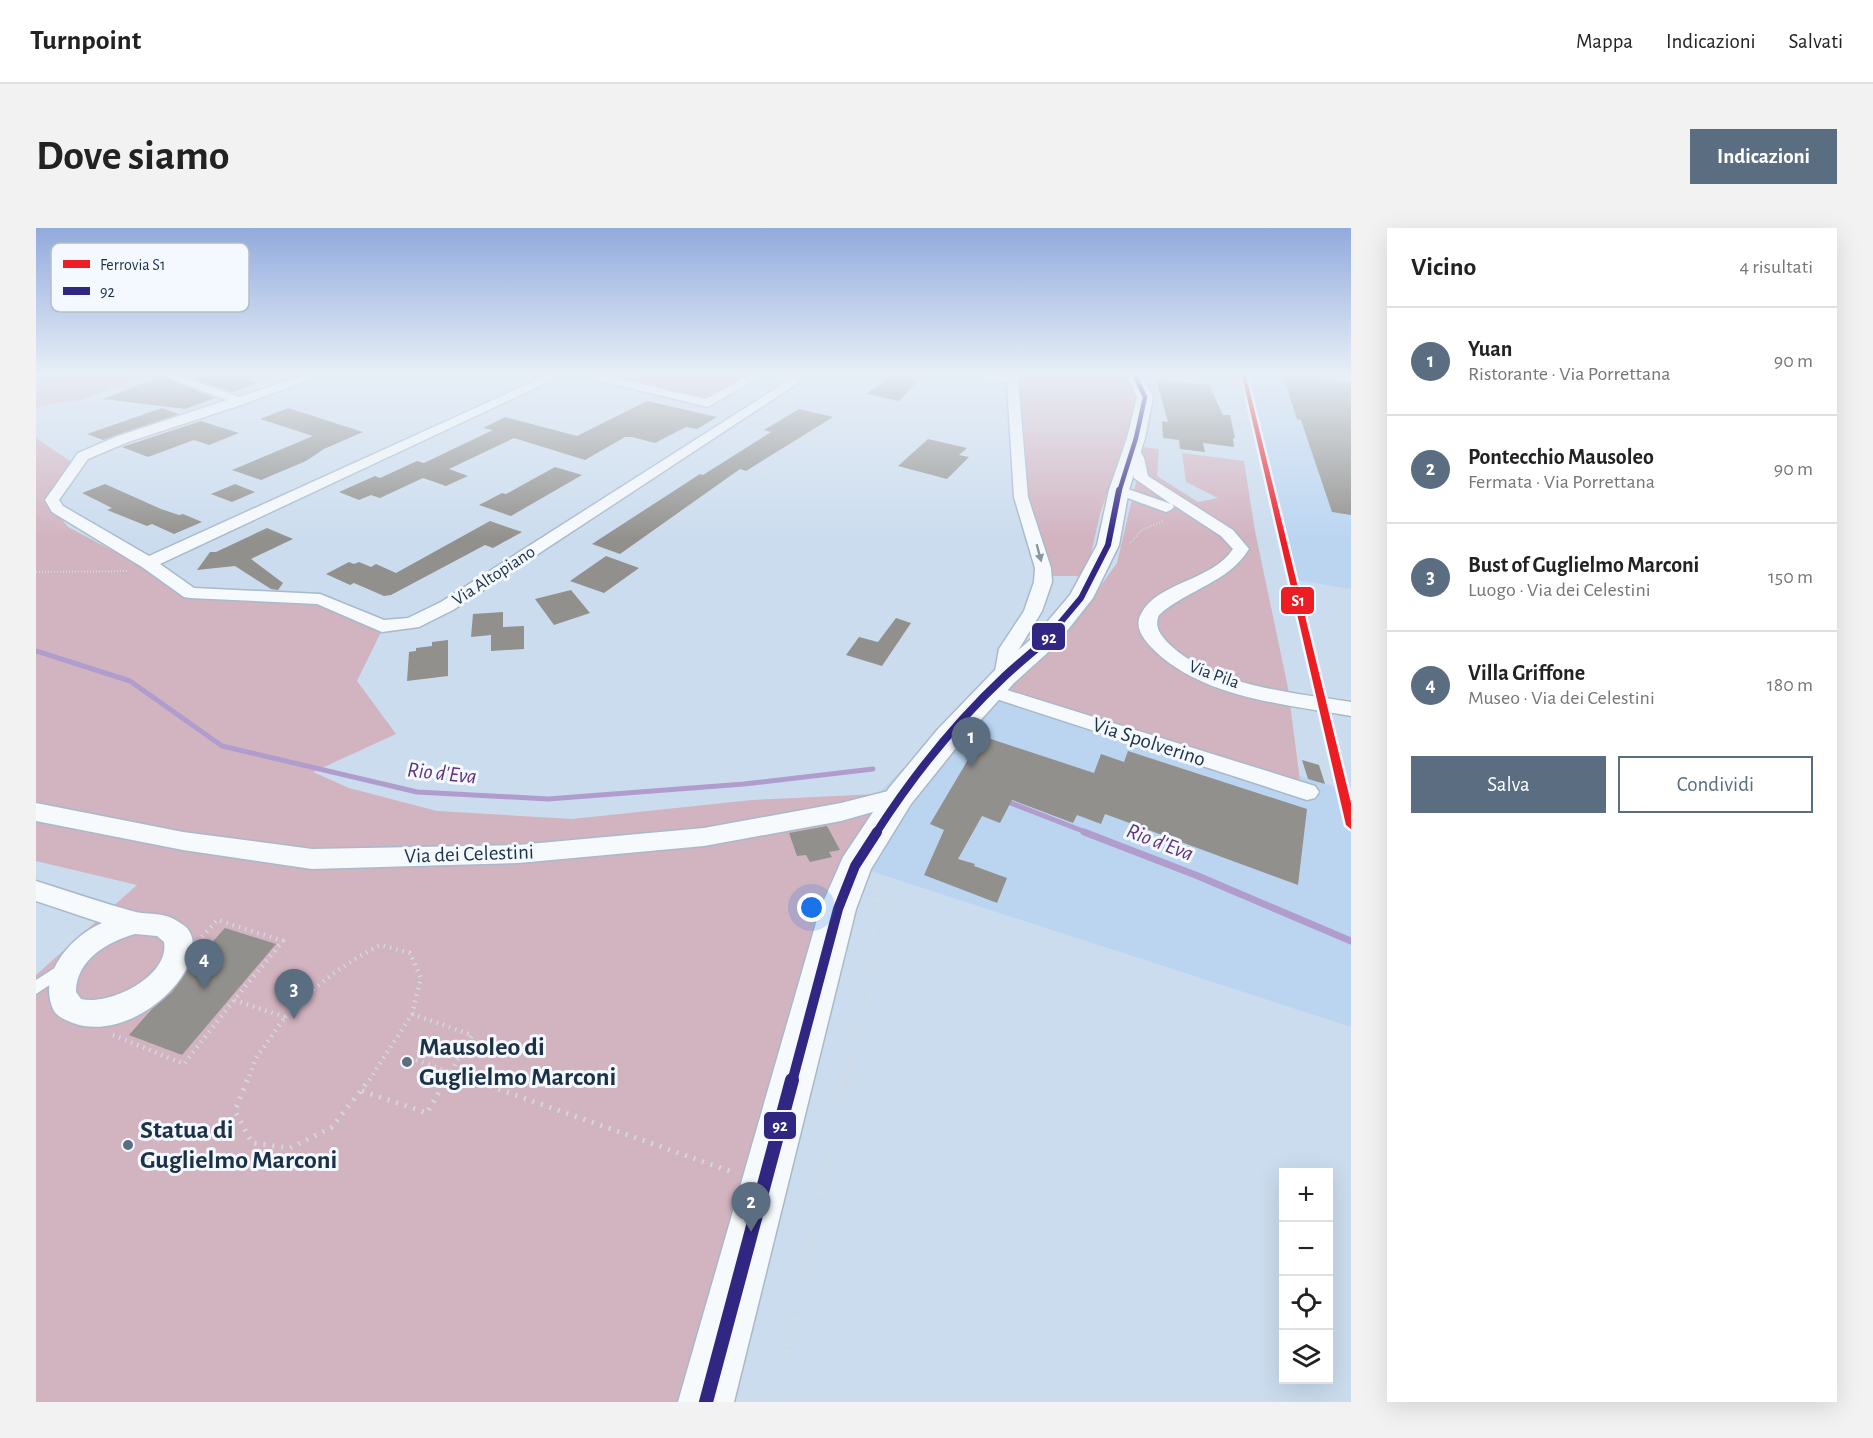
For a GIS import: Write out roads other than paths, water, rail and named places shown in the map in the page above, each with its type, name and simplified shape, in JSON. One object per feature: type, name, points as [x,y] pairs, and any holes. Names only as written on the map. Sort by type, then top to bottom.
[{"type":"main road","points":[[706,1402],[838,909],[855,866],[900,796],[949,736],[998,684],[1046,640],[1081,598],[1100,565],[1108,544],[1119,490],[1137,431]]},
{"type":"street","name":"Via Altopiano","points":[[148,431],[83,456],[52,500],[57,508],[154,567],[190,593],[320,599],[382,626],[412,623],[447,606],[718,431]]},
{"type":"street","points":[[154,567],[440,431]]},
{"type":"street","points":[[998,684],[1009,650],[1033,611],[1043,582],[1043,568],[1022,497],[1016,431]]},
{"type":"street","points":[[1132,449],[1137,458],[1141,478],[1177,505]]},
{"type":"street","points":[[1119,490],[1177,505]]},
{"type":"street","points":[[1111,526],[1132,511],[1177,505]]},
{"type":"street","name":"Via Pila","points":[[1177,505],[1214,524],[1237,542],[1241,549],[1239,555],[1224,568],[1160,604],[1149,614],[1147,624],[1150,634],[1179,662],[1218,680],[1351,709]]},
{"type":"street","name":"Via Spolverino","points":[[998,684],[1307,792]]},
{"type":"street","name":"Via dei Celestini","points":[[36,812],[183,841],[323,859],[518,854],[704,837],[841,812],[900,796]]},
{"type":"street","points":[[36,891],[135,923]]},
{"type":"street","points":[[73,958],[97,938],[116,928],[135,923],[153,923],[167,927],[177,935],[180,947],[173,968],[155,990],[137,1002],[117,1010],[97,1014],[80,1012],[67,1006],[60,995],[61,981],[73,958],[95,926],[94,909]]},
{"type":"lane","points":[[36,988],[73,958]]},
{"type":"waterway","name":"Rio d'Eva","points":[[36,651],[130,681],[222,746],[417,792],[548,799],[744,784],[873,769]]},
{"type":"waterway","name":"Rio d'Eva","points":[[1003,800],[1088,833]]},
{"type":"waterway","name":"Rio d'Eva","points":[[1084,832],[1198,876],[1351,941]]},
{"type":"rail line","name":"S1","points":[[1257,431],[1351,825]]},
{"type":"place","name":"Yuan","points":[[971,767]]},
{"type":"place","name":"Villa Griffone","points":[[204,989]]},
{"type":"place","name":"Bust of Guglielmo Marconi","points":[[294,1019]]},
{"type":"place","name":"Mausoleo di Guglielmo Marconi","points":[[407,1062]]},
{"type":"place","name":"Statua di Guglielmo Marconi","points":[[128,1145]]},
{"type":"place","name":"Pontecchio Mausoleo","points":[[751,1232]]}]
